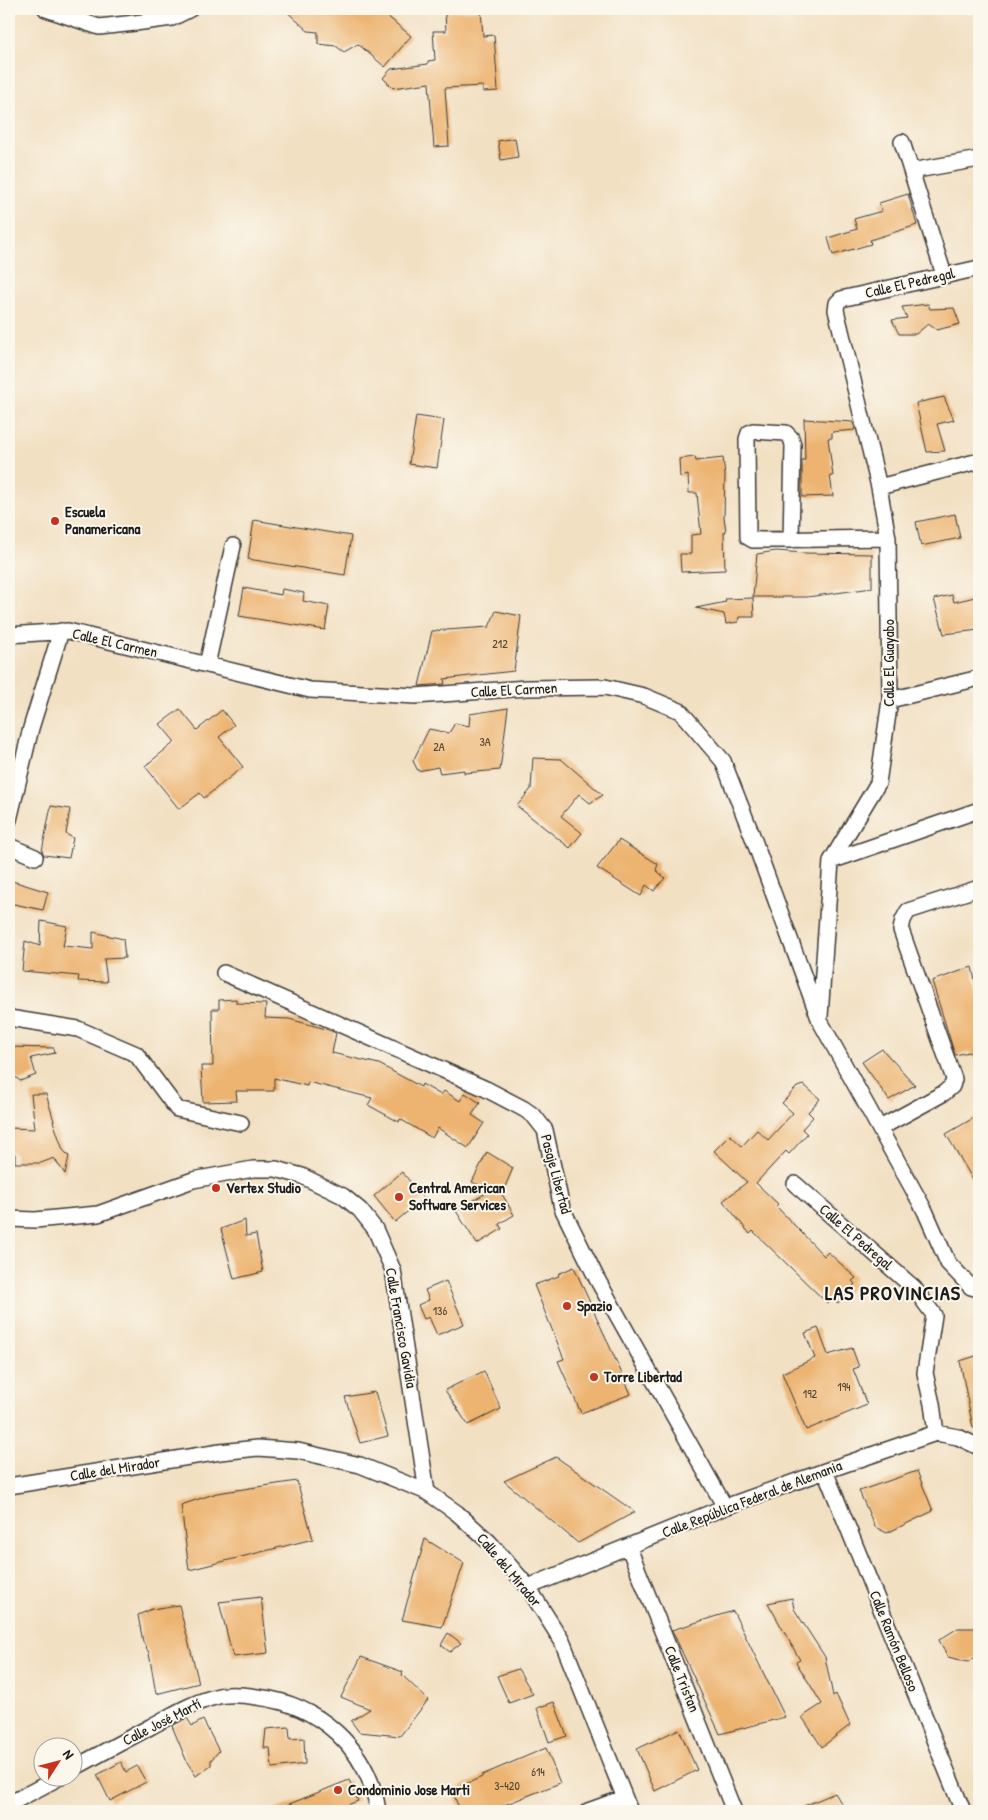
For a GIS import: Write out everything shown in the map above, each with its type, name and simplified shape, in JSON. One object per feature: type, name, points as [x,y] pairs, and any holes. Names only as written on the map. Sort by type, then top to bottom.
[{"type":"street","points":[[46,9],[99,27],[172,18],[190,9]]},
{"type":"street","points":[[902,142],[944,275]]},
{"type":"street","points":[[911,170],[979,159]]},
{"type":"street","name":"Calle El Pedregal","points":[[841,299],[979,268]]},
{"type":"street","name":"Calle El Guayabo","points":[[820,1021],[831,861],[878,784],[890,700],[888,538],[879,487],[836,310],[837,303],[841,299]]},
{"type":"street","points":[[790,540],[793,453],[791,438],[786,433],[753,431],[749,433],[747,439],[748,537],[753,540],[790,540],[888,538]]},
{"type":"street","points":[[879,487],[979,461]]},
{"type":"street","points":[[206,665],[233,546]]},
{"type":"street","points":[[9,820],[31,728],[61,631]]},
{"type":"street","name":"Calle El Carmen","points":[[9,635],[61,631],[310,690],[415,696],[527,688],[605,687],[644,696],[680,711],[723,761],[820,1021]]},
{"type":"street","points":[[890,700],[979,678]]},
{"type":"street","points":[[831,861],[979,810]]},
{"type":"street","points":[[9,846],[35,857]]},
{"type":"street","points":[[880,1128],[944,1093],[952,1086],[954,1079],[901,930],[903,920],[908,912],[979,888]]},
{"type":"street","name":"Pasaje Libertad","points":[[224,974],[486,1089],[534,1116],[545,1130],[562,1208],[592,1270],[725,1507]]},
{"type":"street","points":[[9,1018],[78,1030],[136,1054],[176,1109],[241,1123]]},
{"type":"street","points":[[820,1021],[925,1211],[948,1263],[971,1287],[979,1289]]},
{"type":"street","name":"Calle Francisco Gavidia","points":[[9,1219],[35,1220],[98,1214],[193,1180],[253,1169],[276,1169],[302,1176],[343,1196],[360,1210],[375,1229],[394,1270],[428,1492]]},
{"type":"street","name":"Calle El Pedregal","points":[[795,1184],[914,1288],[934,1315],[925,1373],[936,1433]]},
{"type":"street","points":[[936,1433],[958,1438],[979,1447]]},
{"type":"street","name":"Calle República Federal de Alemania","points":[[528,1587],[629,1548],[725,1507],[936,1433]]},
{"type":"street","name":"Calle del Mirador","points":[[9,1486],[220,1452],[258,1448],[298,1451],[360,1465],[428,1492],[457,1513],[489,1542],[528,1587],[562,1640],[627,1804]]},
{"type":"street","name":"Calle Ramón Belloso","points":[[825,1471],[963,1811]]},
{"type":"street","name":"Calle Tristan","points":[[629,1548],[734,1811]]},
{"type":"street","name":"Calle José Martí","points":[[82,1764],[194,1703],[218,1696],[244,1695],[271,1698],[296,1706],[321,1720],[343,1737],[361,1764],[376,1794],[378,1811]]},
{"type":"street","points":[[9,1804],[39,1788]]},
{"type":"street","points":[[588,1811],[627,1804]]},
{"type":"building","points":[[284,9],[392,9],[386,15],[411,36],[385,67],[358,44],[344,52],[336,46],[318,44],[318,32],[308,31]]},
{"type":"building","points":[[481,10],[483,36],[494,35],[498,91],[483,92],[483,86],[445,88],[449,146],[434,147],[429,83],[393,88],[383,78],[391,69],[428,64],[428,61],[435,60],[433,31],[446,31],[445,12]]},
{"type":"building","points":[[515,138],[518,157],[501,160],[498,141]]},
{"type":"building","points":[[908,194],[917,225],[870,240],[871,244],[833,255],[828,238],[857,229],[854,219],[882,211],[879,203]]},
{"type":"building","points":[[928,304],[930,309],[954,308],[960,324],[937,330],[928,324],[916,334],[899,334],[892,320],[907,318],[902,307]]},
{"type":"building","points":[[944,397],[954,420],[937,424],[945,451],[927,452],[916,403]]},
{"type":"building","points":[[416,416],[444,420],[437,468],[409,464]]},
{"type":"building","points":[[804,419],[853,422],[855,430],[832,432],[832,438],[828,438],[833,476],[830,476],[833,496],[802,497],[802,460],[805,460]]},
{"type":"building","points":[[695,457],[696,461],[723,458],[725,475],[725,570],[681,572],[680,554],[691,554],[691,535],[701,534],[697,493],[689,493],[688,475],[680,477],[679,459]]},
{"type":"building","points":[[955,514],[960,538],[921,546],[916,522]]},
{"type":"building","points":[[254,520],[351,536],[345,575],[248,559]]},
{"type":"building","points":[[776,551],[872,554],[872,588],[807,597],[753,597],[757,554]]},
{"type":"building","points":[[244,588],[281,595],[282,589],[304,593],[303,601],[329,606],[325,630],[239,616]]},
{"type":"building","points":[[952,595],[954,602],[979,596],[979,630],[944,634],[934,599]]},
{"type":"building","points":[[753,598],[754,617],[739,617],[738,622],[726,624],[724,614],[696,608],[726,602],[725,599]]},
{"type":"building","points":[[496,611],[521,616],[514,671],[444,679],[445,684],[419,686],[432,631],[489,627]]},
{"type":"building","points":[[508,708],[500,770],[464,773],[464,770],[440,773],[438,767],[418,771],[413,761],[429,729],[449,733],[455,723],[469,726],[470,714]]},
{"type":"building","points":[[180,709],[197,730],[222,710],[234,725],[219,737],[243,767],[204,798],[200,793],[179,809],[145,766],[175,742],[160,724]]},
{"type":"building","points":[[533,758],[561,759],[603,795],[590,803],[579,794],[561,816],[582,833],[570,848],[517,806],[531,789]]},
{"type":"building","points":[[51,806],[70,809],[66,834],[73,838],[69,858],[44,855],[42,851]]},
{"type":"building","points":[[619,840],[658,864],[656,870],[665,878],[654,891],[646,885],[641,896],[597,868]]},
{"type":"building","points":[[9,880],[48,892],[43,910],[9,903]]},
{"type":"building","points":[[41,921],[67,926],[63,946],[93,949],[93,932],[123,939],[125,958],[104,959],[107,982],[78,981],[79,976],[22,971],[25,941],[40,946]]},
{"type":"building","points":[[972,967],[979,998],[979,1062],[969,1052],[955,1055],[932,981]]},
{"type":"building","points":[[236,999],[236,1003],[266,1004],[265,1018],[289,1019],[336,1033],[332,1053],[379,1064],[421,1087],[422,1084],[441,1095],[444,1091],[460,1101],[465,1093],[480,1103],[472,1115],[484,1123],[468,1148],[438,1128],[432,1138],[400,1119],[399,1122],[368,1105],[372,1098],[308,1082],[307,1086],[274,1078],[274,1091],[236,1091],[237,1101],[203,1102],[201,1066],[213,1066],[212,1009],[219,1009],[219,1000]]},
{"type":"building","points":[[9,1047],[54,1048],[55,1053],[31,1058],[36,1075],[20,1081],[9,1071]]},
{"type":"building","points":[[882,1049],[915,1085],[889,1100],[862,1062]]},
{"type":"building","points":[[804,1085],[820,1099],[808,1112],[813,1117],[802,1129],[807,1134],[789,1154],[786,1151],[756,1183],[778,1204],[776,1206],[824,1256],[828,1252],[856,1278],[852,1281],[855,1284],[838,1303],[832,1298],[827,1303],[753,1231],[750,1234],[723,1201],[747,1182],[714,1151],[730,1135],[742,1146],[757,1130],[768,1140],[793,1113],[782,1103],[797,1087]]},
{"type":"building","points":[[31,1094],[46,1094],[63,1150],[69,1156],[65,1174],[54,1158],[41,1163],[15,1163],[15,1154],[9,1150],[9,1128],[35,1129]]},
{"type":"building","points":[[979,1115],[979,1190],[946,1134]]},
{"type":"building","points":[[487,1152],[513,1168],[502,1194],[514,1215],[499,1224],[502,1229],[477,1244],[456,1211],[491,1190],[472,1182]]},
{"type":"building","name":"Central American Software Services","points":[[402,1172],[424,1198],[395,1222],[374,1196]]},
{"type":"building","points":[[245,1220],[246,1236],[256,1234],[263,1272],[234,1279],[221,1229]]},
{"type":"building","points":[[574,1267],[631,1394],[581,1413],[558,1361],[564,1359],[534,1285],[559,1276],[558,1274]]},
{"type":"building","points":[[446,1281],[464,1324],[437,1335],[429,1317],[424,1319],[418,1305],[429,1300],[425,1290]]},
{"type":"building","points":[[818,1328],[828,1355],[852,1348],[859,1367],[853,1369],[867,1405],[806,1430],[782,1373],[815,1358],[805,1333]]},
{"type":"building","points":[[979,1355],[979,1428],[973,1428],[960,1361]]},
{"type":"building","points":[[484,1371],[501,1409],[468,1425],[445,1390]]},
{"type":"building","points":[[375,1392],[388,1436],[360,1443],[345,1397]]},
{"type":"building","points":[[556,1457],[635,1512],[578,1543],[504,1481]]},
{"type":"building","points":[[917,1471],[933,1511],[887,1533],[875,1527],[859,1491]]},
{"type":"building","points":[[297,1481],[313,1539],[189,1570],[181,1505],[217,1493]]},
{"type":"building","points":[[425,1539],[464,1563],[442,1627],[402,1620]]},
{"type":"building","points":[[261,1597],[268,1653],[233,1657],[219,1602]]},
{"type":"building","points":[[792,1598],[794,1609],[825,1657],[833,1696],[836,1694],[850,1725],[822,1747],[802,1717],[822,1704],[796,1662],[800,1660],[768,1603]]},
{"type":"building","points":[[179,1605],[199,1683],[156,1694],[149,1653],[143,1642],[138,1615],[152,1609]]},
{"type":"building","points":[[733,1611],[785,1717],[720,1734],[672,1630]]},
{"type":"building","points":[[958,1628],[975,1628],[979,1637],[979,1655],[968,1662],[948,1657],[939,1640]]},
{"type":"building","points":[[448,1633],[461,1643],[450,1652],[441,1645]]},
{"type":"building","points":[[361,1657],[403,1672],[402,1675],[428,1700],[400,1736],[359,1732],[351,1721],[370,1709],[341,1697]]},
{"type":"building","points":[[518,1669],[533,1694],[509,1703],[497,1676]]},
{"type":"building","points":[[554,1702],[567,1736],[549,1742],[537,1708]]},
{"type":"building","points":[[187,1718],[192,1726],[203,1720],[219,1751],[211,1760],[211,1765],[196,1776],[187,1762],[172,1726]]},
{"type":"building","points":[[289,1727],[290,1739],[304,1738],[305,1764],[272,1768],[270,1748],[264,1748],[266,1729]]},
{"type":"building","points":[[679,1729],[697,1770],[655,1791],[637,1749]]},
{"type":"building","points":[[546,1748],[560,1783],[489,1811],[460,1811],[452,1790]]},
{"type":"building","points":[[121,1762],[126,1772],[137,1766],[146,1782],[110,1801],[97,1775]]},
{"type":"building","name":"Condominio Jose Marti","points":[[349,1780],[358,1801],[331,1811],[272,1811]]},
{"type":"building","points":[[835,1793],[846,1811],[792,1811]]},
{"type":"place","name":"Escuela Panamericana","points":[[55,521]]},
{"type":"place","name":"Vertex Studio","points":[[216,1188]]},
{"type":"place","name":"Central American Software Services","points":[[399,1197]]},
{"type":"place","name":"Spazio","points":[[567,1306]]},
{"type":"place","name":"Torre Libertad","points":[[594,1377]]},
{"type":"place","name":"Condominio Jose Marti","points":[[338,1790]]},
{"type":"district","name":"LAS PROVINCIAS","points":[[893,1293]]}]
